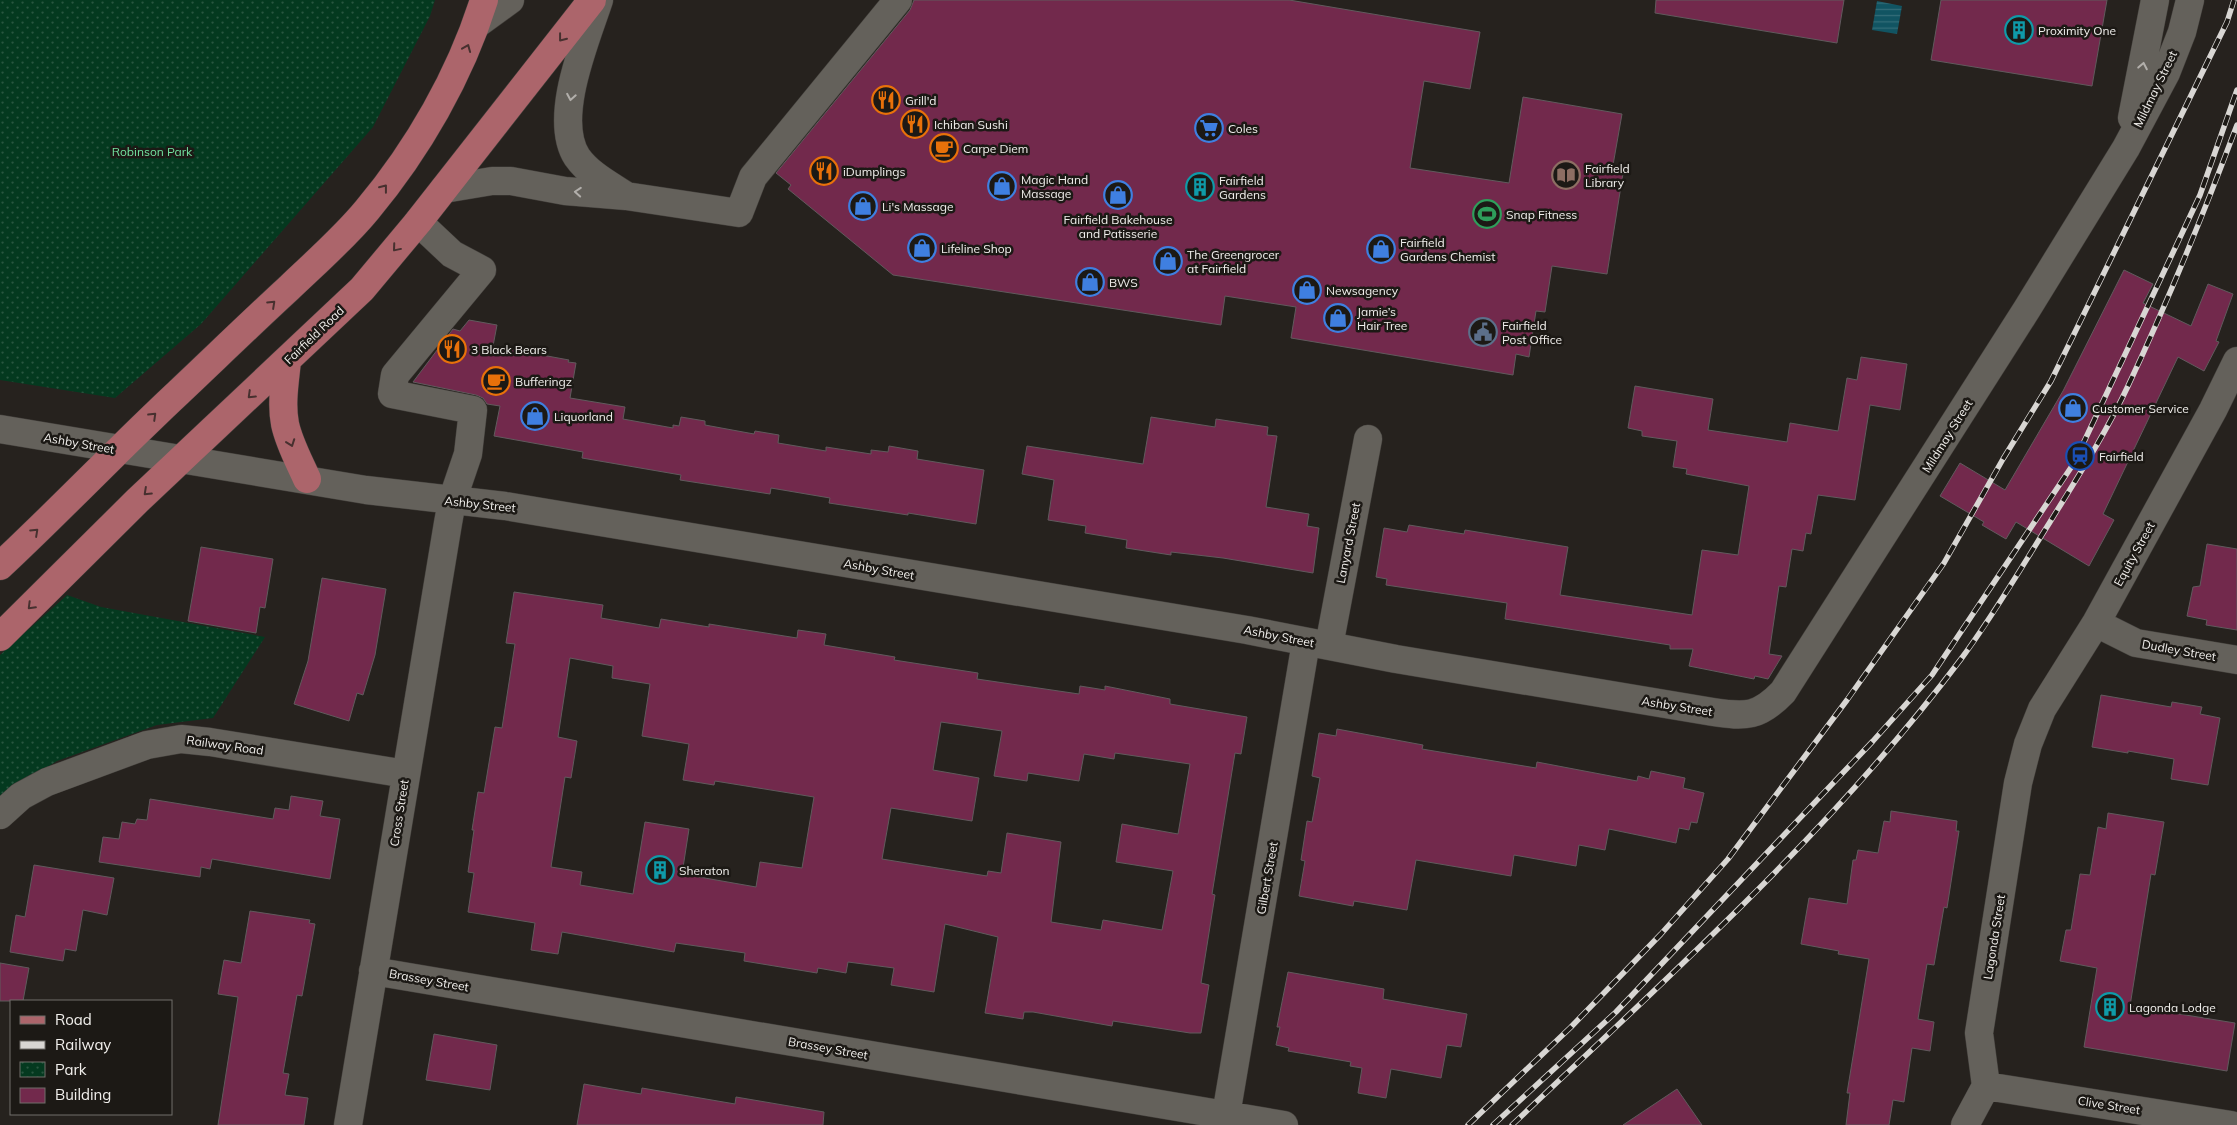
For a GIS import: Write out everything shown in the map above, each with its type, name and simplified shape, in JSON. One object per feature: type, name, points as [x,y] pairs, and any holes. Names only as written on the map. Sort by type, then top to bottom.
[{"type":"main road","name":"Fairfield Road","points":[[0,637],[362,289],[418,222],[592,0]]},
{"type":"main road","points":[[0,566],[311,267],[366,211],[401,165],[430,121],[462,61],[480,12]]},
{"type":"main road","points":[[286,361],[285,423],[290,443],[307,479]]},
{"type":"street","points":[[480,12],[510,0]]},
{"type":"street","points":[[600,0],[574,82],[567,128],[576,155],[582,164],[589,171],[626,196]]},
{"type":"street","points":[[444,189],[492,180],[511,180],[565,191],[626,196],[739,213],[753,177],[898,0]]},
{"type":"street","name":"Mildmay Street","points":[[2126,148],[2155,0]]},
{"type":"street","name":"Mildmay Street","points":[[1757,713],[1776,700],[1788,685],[2027,309],[2126,148],[2166,73],[2182,32],[2190,0]]},
{"type":"street","name":"Cross Street","points":[[348,1125],[452,501],[468,454],[472,410],[392,394],[395,374],[482,270],[452,254],[418,222]]},
{"type":"street","name":"Equity Street","points":[[2028,744],[2042,709],[2096,623],[2213,410],[2237,361]]},
{"type":"street","name":"Ashby Street","points":[[0,430],[366,490],[515,507],[1318,644],[1405,661],[1731,715],[1748,716],[1757,713]]},
{"type":"street","name":"Lanyard Street","points":[[1318,644],[1368,439]]},
{"type":"street","name":"Dudley Street","points":[[2096,623],[2136,643],[2237,660]]},
{"type":"street","name":"Gilbert Street","points":[[1226,1115],[1318,644]]},
{"type":"street","name":"Railway Road","points":[[0,815],[21,796],[77,770],[147,745],[181,739],[406,774]]},
{"type":"street","name":"Lagonda Street","points":[[1986,1086],[1979,1033],[2018,783],[2028,744]]},
{"type":"street","name":"Brassey Street","points":[[373,971],[1284,1125]]},
{"type":"street","points":[[1965,1125],[1986,1086]]},
{"type":"street","name":"Clive Street","points":[[1986,1086],[2231,1125]]},
{"type":"green space","name":"Robinson Park","points":[[0,0],[435,0],[430,16],[373,127],[201,324],[115,398],[0,380]]},
{"type":"green space","points":[[67,595],[101,607],[265,637],[213,718],[157,725],[57,761],[0,797],[0,655]]},
{"type":"water","points":[[1877,1],[1902,6],[1897,34],[1872,30]]},
{"type":"building","name":"Fairfield Gardens","points":[[914,0],[1289,0],[1480,32],[1470,89],[1424,81],[1410,168],[1509,183],[1523,97],[1622,114],[1613,165],[1624,167],[1607,274],[1552,266],[1545,312],[1536,311],[1529,357],[1516,354],[1513,375],[1291,338],[1296,307],[1225,296],[1221,325],[893,275],[788,189],[791,185],[776,173],[910,10]]},
{"type":"building","points":[[1656,0],[1844,0],[1837,43],[1655,13]]},
{"type":"building","name":"Proximity One","points":[[1941,0],[2107,0],[2092,86],[1931,60]]},
{"type":"building","points":[[2124,270],[2153,284],[2143,303],[2191,326],[2208,284],[2233,294],[2216,341],[2219,342],[2204,371],[2178,357],[2103,514],[2114,520],[2089,566],[2016,522],[2006,539],[1982,525],[1984,522],[1940,496],[1960,463],[2005,490],[2063,391]]},
{"type":"building","points":[[469,320],[497,325],[493,346],[569,360],[568,362],[576,363],[570,398],[625,407],[623,419],[673,428],[673,425],[679,426],[681,417],[705,421],[705,425],[754,434],[755,431],[779,435],[778,443],[826,451],[826,447],[871,454],[871,450],[888,452],[889,446],[918,451],[917,459],[984,470],[976,524],[829,503],[830,498],[771,488],[770,494],[680,480],[681,475],[582,458],[583,452],[494,436],[500,406],[487,404],[483,398],[476,395],[413,382],[453,329],[460,331]]},
{"type":"building","points":[[1861,357],[1907,364],[1900,410],[1870,405],[1855,500],[1818,495],[1811,534],[1806,533],[1803,551],[1792,549],[1786,587],[1779,586],[1769,654],[1782,656],[1768,679],[1755,676],[1754,679],[1689,666],[1693,649],[1670,649],[1670,645],[1505,619],[1507,603],[1386,585],[1387,579],[1376,577],[1384,528],[1407,532],[1409,525],[1464,534],[1465,530],[1568,547],[1560,595],[1692,615],[1702,550],[1738,555],[1749,486],[1686,474],[1687,469],[1673,467],[1677,441],[1642,436],[1642,431],[1628,428],[1635,386],[1713,399],[1708,430],[1787,442],[1790,423],[1838,431],[1847,378],[1857,380]]},
{"type":"building","points":[[1151,417],[1215,427],[1216,419],[1268,427],[1267,435],[1277,436],[1266,507],[1309,514],[1307,526],[1319,528],[1313,573],[1223,558],[1171,552],[1171,555],[1126,548],[1127,540],[1085,533],[1086,526],[1048,520],[1054,480],[1022,474],[1027,446],[1143,464]]},
{"type":"building","points":[[2207,544],[2237,549],[2237,630],[2206,625],[2207,620],[2187,616],[2193,587],[2200,586]]},
{"type":"building","points":[[201,547],[273,559],[265,608],[260,607],[256,633],[188,621]]},
{"type":"building","points":[[322,578],[386,589],[375,655],[363,695],[357,693],[349,721],[294,704],[308,661]]},
{"type":"building","points":[[514,592],[603,605],[601,618],[659,628],[661,619],[709,627],[709,624],[797,638],[798,630],[826,634],[824,645],[895,657],[894,660],[978,673],[977,679],[1079,694],[1080,686],[1105,690],[1105,686],[1170,699],[1170,704],[1247,717],[1241,754],[1235,753],[1212,894],[1215,895],[1201,983],[1209,985],[1201,1033],[1113,1021],[1112,1026],[1033,1012],[1024,1012],[1023,1019],[985,1013],[998,937],[945,924],[934,992],[891,985],[894,968],[848,962],[846,973],[818,968],[817,973],[744,961],[745,953],[676,943],[674,952],[562,932],[558,954],[531,950],[535,923],[468,912],[474,873],[468,872],[478,792],[484,793],[495,727],[502,728],[515,644],[506,643]],"holes":[[[570,658],[613,666],[612,678],[650,684],[642,736],[689,744],[683,780],[714,785],[715,781],[814,797],[802,868],[760,862],[756,887],[682,874],[689,829],[645,822],[633,894],[580,885],[582,872],[551,867],[565,777],[571,778],[577,741],[558,737]],[[941,722],[1002,731],[994,776],[1027,781],[1028,773],[1079,781],[1084,754],[1114,759],[1115,753],[1190,764],[1178,834],[1122,824],[1116,862],[1173,871],[1162,930],[1103,920],[1101,930],[1051,922],[1061,842],[1007,833],[1001,873],[988,871],[987,876],[882,859],[891,808],[972,821],[979,778],[933,770]]]},
{"type":"building","points":[[2101,695],[2171,707],[2172,702],[2202,707],[2200,714],[2220,718],[2208,785],[2171,779],[2174,759],[2092,747]]},
{"type":"building","points":[[1337,729],[1423,745],[1422,749],[1536,768],[1537,762],[1637,781],[1638,776],[1649,779],[1651,771],[1685,778],[1683,788],[1704,793],[1697,823],[1691,822],[1689,830],[1679,828],[1676,843],[1609,829],[1605,850],[1579,845],[1576,866],[1514,855],[1511,876],[1416,860],[1407,910],[1354,901],[1353,906],[1299,896],[1305,861],[1301,860],[1307,821],[1312,822],[1320,778],[1312,776],[1319,733],[1336,736]]},
{"type":"building","points":[[291,796],[323,801],[320,816],[340,819],[330,879],[212,859],[210,869],[201,867],[200,877],[99,862],[103,837],[119,839],[122,822],[135,824],[137,819],[147,820],[150,799],[273,819],[275,808],[289,810]]},
{"type":"building","points":[[1891,811],[1957,821],[1956,831],[1959,831],[1947,908],[1944,907],[1934,965],[1927,964],[1918,1019],[1934,1022],[1930,1051],[1912,1048],[1904,1102],[1893,1100],[1889,1125],[1846,1125],[1850,1093],[1847,1093],[1869,959],[1838,954],[1839,951],[1801,944],[1809,898],[1847,904],[1853,860],[1856,860],[1858,850],[1878,853],[1884,821],[1890,822]]},
{"type":"building","points":[[2108,813],[2164,822],[2155,875],[2151,874],[2130,1006],[2235,1023],[2227,1071],[2084,1047],[2097,968],[2060,961],[2066,930],[2071,930],[2080,874],[2090,875],[2098,827],[2106,829]]},
{"type":"building","points":[[34,865],[114,878],[107,915],[83,910],[76,951],[65,949],[63,961],[10,952],[16,915],[25,917]]},
{"type":"building","points":[[250,911],[310,920],[309,923],[315,924],[302,996],[297,995],[283,1073],[289,1074],[285,1095],[308,1098],[304,1125],[218,1125],[238,997],[218,994],[224,960],[241,963]]},
{"type":"building","points":[[0,963],[29,968],[23,1000],[0,1001]]},
{"type":"building","points":[[1288,972],[1384,989],[1383,999],[1467,1014],[1461,1047],[1447,1045],[1441,1078],[1391,1069],[1386,1098],[1358,1093],[1362,1068],[1350,1066],[1351,1062],[1288,1051],[1289,1048],[1276,1045],[1280,1027],[1277,1027]]},
{"type":"building","points":[[434,1034],[497,1045],[490,1090],[426,1080]]},
{"type":"building","points":[[584,1084],[641,1094],[642,1088],[735,1104],[736,1097],[824,1112],[823,1125],[577,1125]]},
{"type":"building","points":[[1677,1089],[1702,1125],[1623,1125]]},
{"type":"railway","points":[[1468,1125],[1571,1027],[1661,934],[1728,859],[1847,700],[1944,563],[2003,459],[2051,381],[2227,22],[2234,0]]},
{"type":"railway","points":[[1493,1125],[1616,1012],[1873,741],[1932,675],[2074,463],[2200,195],[2237,90]]},
{"type":"railway","points":[[1512,1125],[1688,958],[1803,843],[1911,723],[1973,643],[2091,455],[2119,404],[2143,354],[2199,224],[2237,125]]},
{"type":"place","name":"Proximity One","points":[[2019,30]]},
{"type":"place","name":"Grill'd","points":[[886,100]]},
{"type":"place","name":"Ichiban Sushi","points":[[915,124]]},
{"type":"place","name":"Coles","points":[[1209,128]]},
{"type":"place","name":"Carpe Diem","points":[[944,148]]},
{"type":"place","name":"iDumplings","points":[[824,171]]},
{"type":"place","name":"Fairfield Library","points":[[1566,175]]},
{"type":"place","name":"Magic Hand Massage","points":[[1002,186]]},
{"type":"place","name":"Fairfield Gardens","points":[[1200,187]]},
{"type":"place","name":"Fairfield Bakehouse and Patisserie","points":[[1118,195]]},
{"type":"place","name":"Li's Massage","points":[[863,206]]},
{"type":"place","name":"Snap Fitness","points":[[1487,214]]},
{"type":"place","name":"Lifeline Shop","points":[[922,248]]},
{"type":"place","name":"Fairfield Gardens Chemist","points":[[1381,249]]},
{"type":"place","name":"The Greengrocer at Fairfield","points":[[1168,261]]},
{"type":"place","name":"BWS","points":[[1090,282]]},
{"type":"place","name":"Newsagency","points":[[1307,290]]},
{"type":"place","name":"Jamie’s Hair Tree","points":[[1338,318]]},
{"type":"place","name":"Fairfield Post Office","points":[[1483,332]]},
{"type":"place","name":"3 Black Bears","points":[[452,349]]},
{"type":"place","name":"Bufferingz","points":[[496,381]]},
{"type":"place","name":"Customer Service","points":[[2073,408]]},
{"type":"place","name":"Liquorland","points":[[535,416]]},
{"type":"place","name":"Fairfield","points":[[2080,456]]},
{"type":"place","name":"Sheraton","points":[[660,870]]},
{"type":"place","name":"Lagonda Lodge","points":[[2110,1007]]}]
